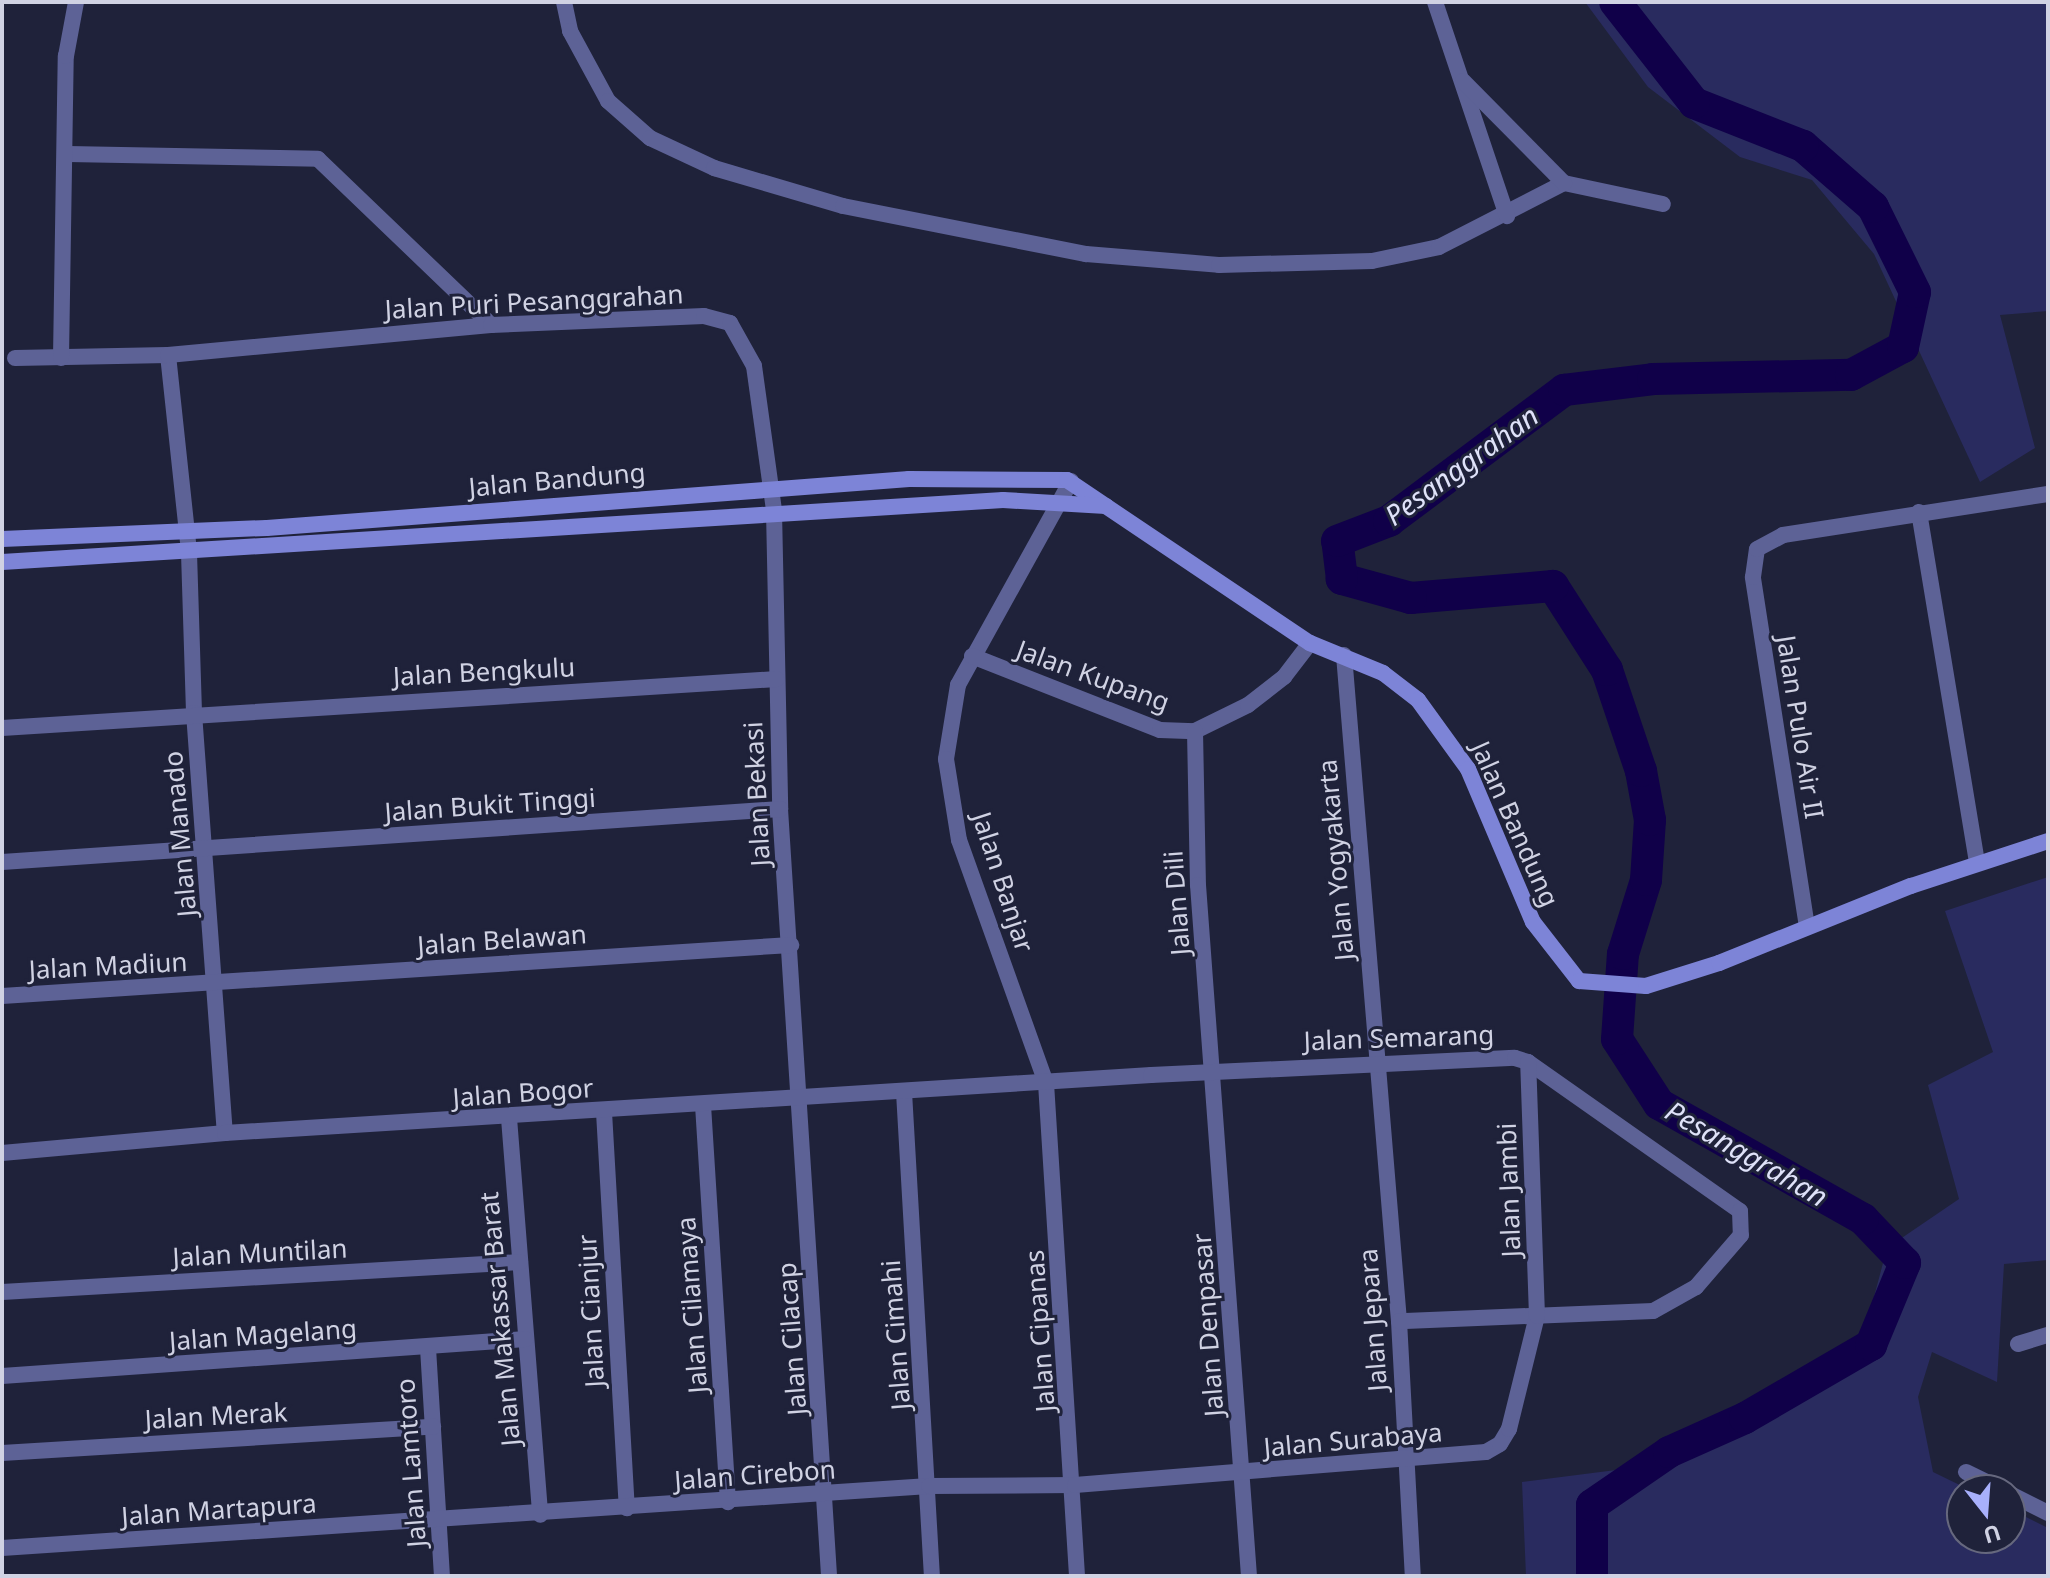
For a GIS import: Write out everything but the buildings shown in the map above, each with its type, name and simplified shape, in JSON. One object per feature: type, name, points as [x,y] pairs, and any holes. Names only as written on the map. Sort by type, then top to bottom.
[{"type":"street","points":[[61,358],[68,154],[66,56],[76,2]]},
{"type":"street","points":[[564,2],[570,31],[608,101],[650,138],[714,168],[843,206],[1086,254],[1219,265],[1372,261],[1439,247],[1507,216],[1564,183]]},
{"type":"street","points":[[1435,2],[1507,216]]},
{"type":"street","points":[[1459,77],[1564,183],[1663,204]]},
{"type":"street","points":[[68,154],[318,159],[491,325]]},
{"type":"street","name":"Jalan Puri Pesanggrahan","points":[[15,358],[168,355],[491,325],[704,316],[730,323],[754,366],[771,487]]},
{"type":"street","points":[[168,355],[186,530]]},
{"type":"street","name":"Jalan Bandung","points":[[2,539],[186,530],[909,479],[1071,481],[1310,643],[1344,655],[1402,686],[1438,723],[1468,769],[1533,922],[1559,961],[1585,982],[1646,986],[1977,862],[2048,841]]},
{"type":"street","name":"Jalan Banjar","points":[[1046,1083],[959,840],[946,759],[958,685],[1071,481]]},
{"type":"street","name":"Jalan Bekasi","points":[[771,487],[780,809],[800,1099]]},
{"type":"street","points":[[1977,862],[1919,512],[2048,494]]},
{"type":"street","name":"Jalan Bandung","points":[[2,562],[189,553],[774,511],[1003,500],[1108,506]]},
{"type":"street","name":"Jalan Pulo Air II","points":[[1807,927],[1753,577],[1753,558],[1768,540],[1919,512]]},
{"type":"street","name":"Jalan Manado","points":[[186,530],[194,713],[225,1133]]},
{"type":"street","name":"Jalan Kupang","points":[[972,656],[1160,730],[1195,731],[1248,705],[1284,677],[1310,643]]},
{"type":"street","name":"Jalan Yogyakarta","points":[[1344,655],[1377,1061]]},
{"type":"street","name":"Jalan Bengkulu","points":[[2,728],[194,713],[776,679]]},
{"type":"street","name":"Jalan Dili","points":[[1195,731],[1198,885],[1214,1071]]},
{"type":"street","name":"Jalan Bukit Tinggi","points":[[2,862],[780,809]]},
{"type":"street","name":"Jalan Belawan","points":[[216,983],[791,945]]},
{"type":"street","name":"Jalan Madiun","points":[[2,996],[216,983]]},
{"type":"street","name":"Jalan Semarang","points":[[1046,1083],[1377,1061],[1494,1057],[1528,1062],[1734,1203],[1743,1222],[1741,1235],[1696,1287],[1653,1311],[1399,1321]]},
{"type":"street","name":"Jalan Jepara","points":[[1377,1061],[1399,1321],[1404,1460],[1413,1576]]},
{"type":"street","name":"Jalan Jambi","points":[[1528,1062],[1537,1316]]},
{"type":"street","name":"Jalan Denpasar","points":[[1214,1071],[1249,1576]]},
{"type":"street","name":"Jalan Bogor","points":[[2,1153],[225,1133],[1046,1083]]},
{"type":"street","name":"Jalan Cipanas","points":[[1046,1083],[1075,1485],[1077,1576]]},
{"type":"street","name":"Jalan Cimahi","points":[[904,1092],[932,1576]]},
{"type":"street","name":"Jalan Cilacap","points":[[800,1099],[827,1495],[829,1576]]},
{"type":"street","name":"Jalan Cilamaya","points":[[703,1105],[728,1502]]},
{"type":"street","name":"Jalan Cianjur","points":[[604,1112],[627,1508]]},
{"type":"street","name":"Jalan Makassar Barat","points":[[509,1118],[540,1515]]},
{"type":"street","name":"Jalan Muntilan","points":[[2,1292],[520,1262]]},
{"type":"street","name":"Jalan Surabaya","points":[[1075,1485],[1242,1474],[1486,1452],[1500,1444],[1518,1404],[1537,1316]]},
{"type":"street","points":[[2018,1344],[2048,1335]]},
{"type":"street","name":"Jalan Magelang","points":[[2,1376],[526,1339]]},
{"type":"street","name":"Jalan Lamtoro","points":[[428,1348],[442,1576]]},
{"type":"street","name":"Jalan Merak","points":[[2,1453],[433,1427]]},
{"type":"street","points":[[1966,1472],[1970,1474]]},
{"type":"street","name":"Jalan Cirebon","points":[[438,1521],[929,1486],[1075,1485]]},
{"type":"street","points":[[2026,1502],[2048,1513]]},
{"type":"street","name":"Jalan Martapura","points":[[2,1548],[438,1521]]},
{"type":"shaded area","points":[[1585,2],[2048,2],[2048,311],[2000,315],[2035,448],[1980,482],[1874,254],[1812,180],[1740,157],[1648,87]]},
{"type":"shaded area","points":[[2048,877],[2048,1260],[2004,1264],[1997,1382],[1932,1352],[1918,1397],[1933,1472],[1946,1478],[1946,1554],[2026,1554],[2026,1517],[2048,1528],[2048,1576],[1526,1576],[1522,1482],[1616,1470],[1749,1414],[1862,1342],[1887,1248],[1959,1199],[1928,1085],[1993,1052],[1945,911]]},
{"type":"waterway","name":"Pesanggrahan","points":[[1592,1576],[1592,1505],[1669,1452],[1745,1418],[1871,1345],[1905,1263],[1863,1219],[1659,1104],[1617,1039],[1623,954],[1646,880],[1650,820],[1641,771],[1607,670],[1553,586],[1411,598],[1342,579],[1337,541],[1389,521],[1564,390],[1653,379],[1851,375],[1903,347],[1915,292],[1873,207],[1803,146],[1694,103],[1615,2]]}]
